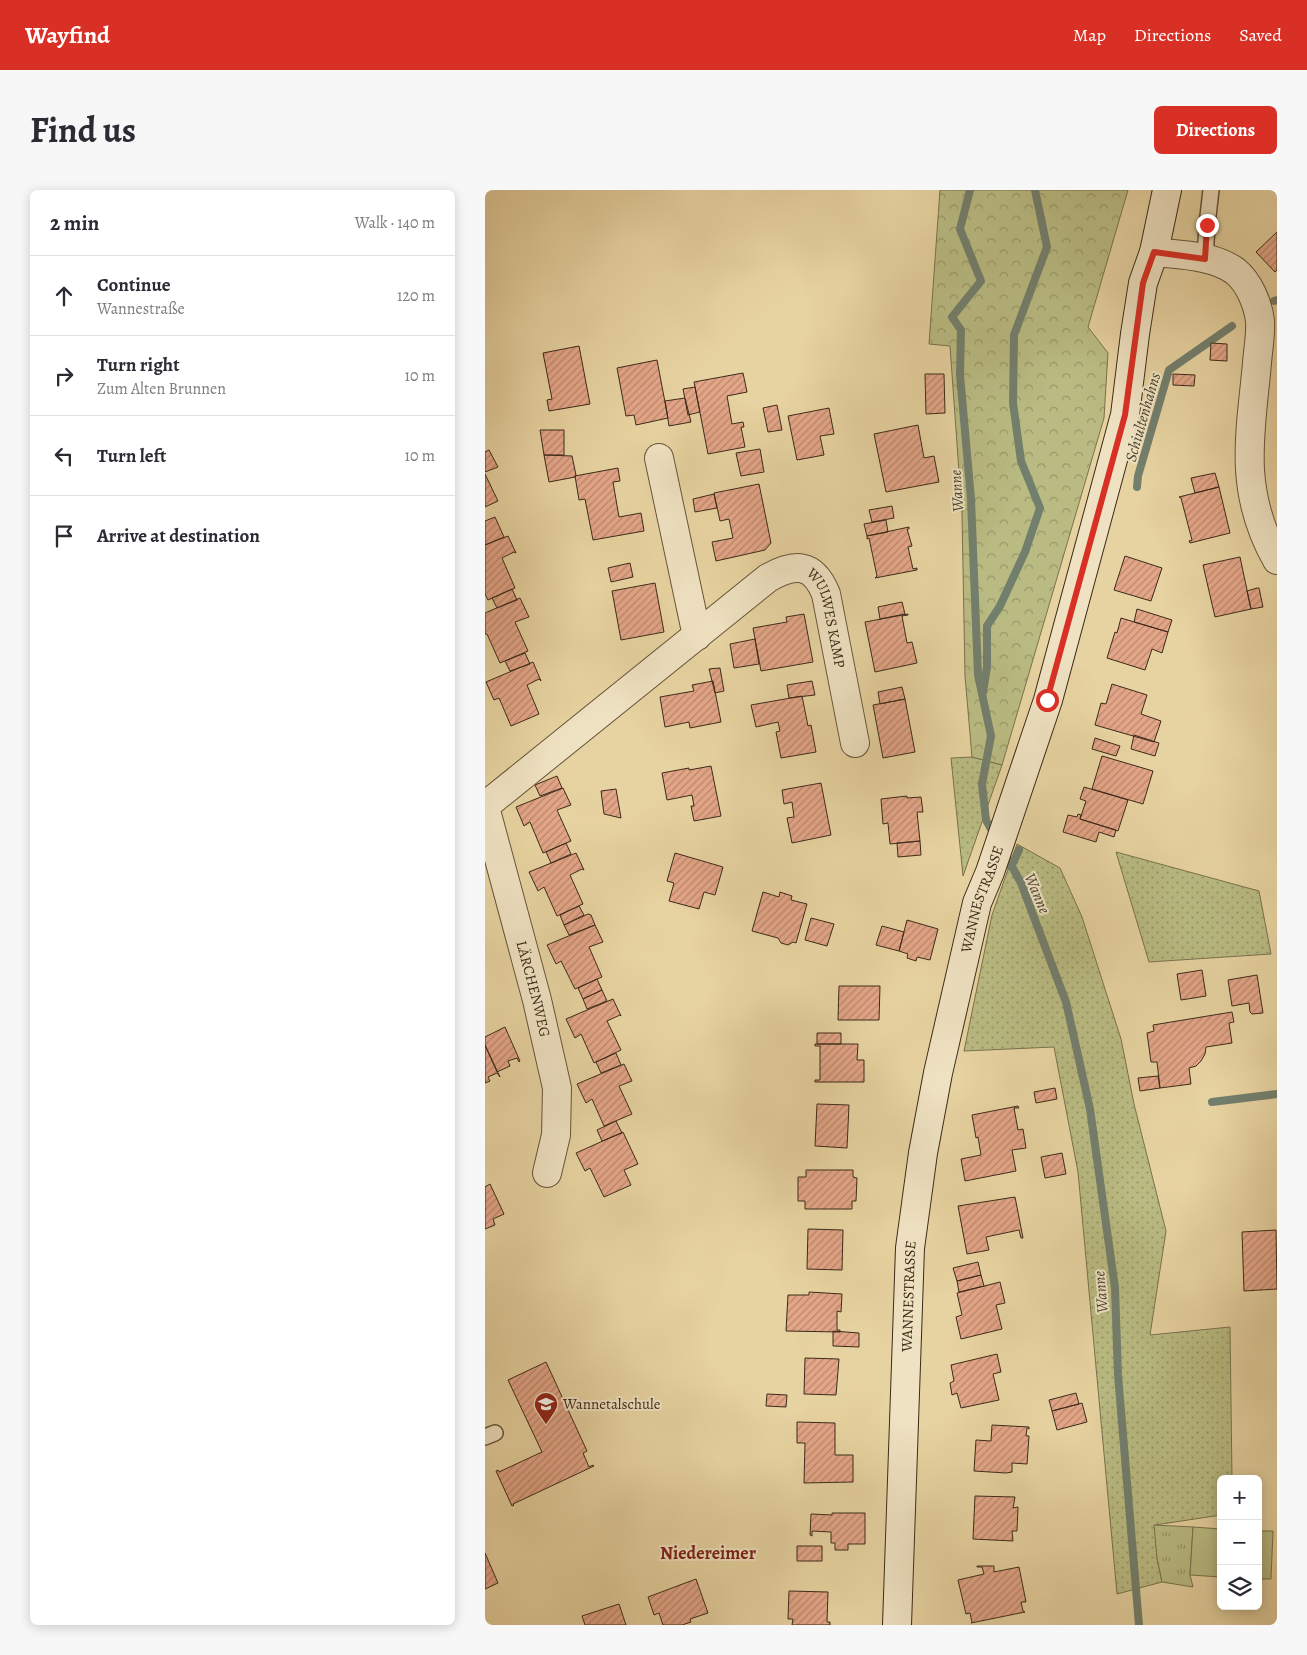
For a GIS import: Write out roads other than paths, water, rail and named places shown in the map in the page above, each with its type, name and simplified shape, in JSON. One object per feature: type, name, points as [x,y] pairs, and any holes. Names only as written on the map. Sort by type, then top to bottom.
[{"type":"street","name":"WANNESTRASSE","points":[[897,1625],[910,1248],[923,1153],[938,1073],[977,903],[990,872],[1047,700],[1125,415],[1143,283],[1154,252],[1167,190]]},
{"type":"street","points":[[1154,252],[1205,259],[1223,264],[1241,278],[1253,297],[1259,314],[1259,337],[1251,425],[1251,483],[1259,521],[1277,560]]},
{"type":"street","points":[[659,458],[697,636]]},
{"type":"street","name":"WULWES KAMP","points":[[485,806],[767,578],[779,572],[800,567],[814,574],[823,584],[855,743]]},
{"type":"street","name":"LÄRCHENWEG","points":[[485,806],[537,1000],[557,1088],[556,1135],[547,1172]]},
{"type":"lane","points":[[1205,259],[1211,190]]},
{"type":"waterway","name":"Wanne","points":[[970,190],[960,229],[981,281],[952,317],[961,330],[960,375],[971,499],[978,675],[991,736],[982,784],[986,820],[995,836]]},
{"type":"waterway","points":[[983,692],[987,667],[987,626],[1000,606],[1025,552],[1040,508],[1021,461],[1013,403],[1014,335],[1047,247],[1035,190]]},
{"type":"waterway","name":"Schiultenhahns","points":[[1137,487],[1138,476],[1169,370],[1232,326]]},
{"type":"waterway","name":"Schiultenhahns","points":[[1011,867],[1019,850]]},
{"type":"waterway","name":"Wanne","points":[[1004,852],[1021,883],[1066,1002],[1090,1109],[1115,1288],[1118,1375],[1139,1625]]},
{"type":"waterway","points":[[1212,1102],[1277,1094]]},
{"type":"place","name":"Wannetalschule","points":[[546,1425]]},
{"type":"district","name":"Niedereimer","points":[[708,1553]]}]
